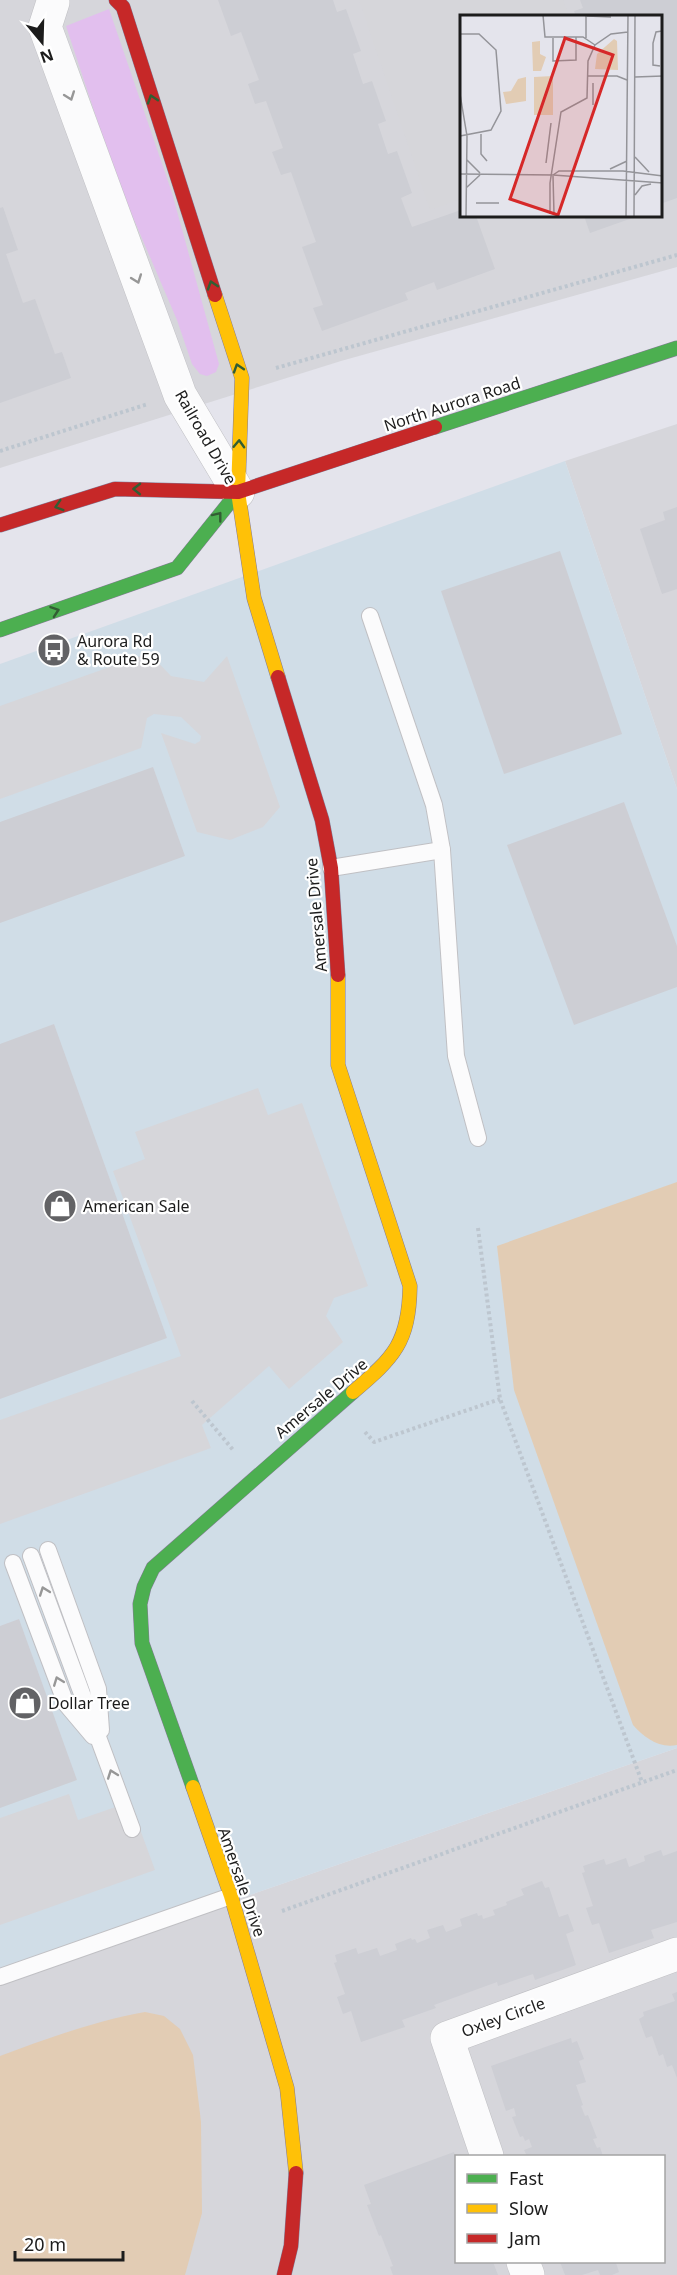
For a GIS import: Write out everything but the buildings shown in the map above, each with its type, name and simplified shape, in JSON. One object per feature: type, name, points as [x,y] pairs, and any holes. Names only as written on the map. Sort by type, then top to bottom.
[{"type":"street","name":"Railroad Drive","points":[[56,0],[45,27],[177,388],[238,492]]},
{"type":"street","name":"Railroad Drive","points":[[116,0],[123,7],[242,378],[238,492]]},
{"type":"street","name":"North Aurora Road","points":[[0,525],[115,489],[238,492],[677,348]]},
{"type":"street","points":[[0,630],[177,568],[238,492]]},
{"type":"street","name":"Amersale Drive","points":[[238,492],[254,598],[322,820],[331,868],[338,978],[338,1065],[410,1286],[410,1315],[399,1347],[384,1366],[153,1568],[142,1587],[138,1618],[142,1643],[231,1896],[287,2088],[296,2168],[291,2246],[284,2275]]},
{"type":"street","name":"Oxley Circle","points":[[486,2155],[447,2038],[677,1954]]},
{"type":"lane","points":[[370,616],[434,805],[442,850],[456,1056],[478,1138]]},
{"type":"lane","points":[[331,868],[442,850]]},
{"type":"lane","points":[[48,1550],[98,1689],[101,1746]]},
{"type":"lane","points":[[31,1556],[132,1829]]},
{"type":"lane","points":[[13,1563],[66,1704],[101,1746]]},
{"type":"lane","points":[[0,1977],[231,1896]]},
{"type":"path","points":[[277,368],[677,255]]},
{"type":"path","points":[[0,451],[151,403]]},
{"type":"path","points":[[478,1228],[500,1399],[642,1782]]},
{"type":"path","points":[[365,1432],[374,1442],[500,1399]]},
{"type":"path","points":[[282,1911],[677,1770]]},
{"type":"shaded area","points":[[0,0],[677,0],[677,267],[341,361],[0,468]]},
{"type":"shaded area","points":[[359,0],[563,0],[569,15],[460,15],[460,199],[430,210]]},
{"type":"shaded area","points":[[109,9],[172,193],[219,364],[216,372],[207,376],[200,374],[192,364],[177,320],[117,180],[66,26]]},
{"type":"shaded area","points":[[677,424],[677,789],[565,461]]},
{"type":"shaded area","points":[[565,461],[677,789],[677,1748],[0,1981],[0,664]]},
{"type":"shaded area","points":[[149,653],[171,676],[204,682],[227,656],[280,807],[263,827],[230,840],[197,832],[161,733],[195,744],[200,741],[201,736],[181,717],[154,714],[147,718],[141,748],[0,799],[0,706]]},
{"type":"shaded area","points":[[258,1088],[268,1115],[302,1103],[368,1286],[334,1298],[326,1316],[343,1342],[289,1389],[269,1366],[202,1425],[211,1448],[0,1524],[0,1420],[181,1356],[113,1171],[145,1159],[135,1132]]},
{"type":"shaded area","points":[[677,1182],[677,1745],[670,1746],[652,1741],[633,1725],[514,1390],[497,1246]]},
{"type":"shaded area","points":[[677,1748],[677,2275],[0,2275],[0,1981]]},
{"type":"shaded area","points":[[69,1794],[78,1820],[130,1802],[155,1870],[0,1925],[0,1818]]},
{"type":"shaded area","points":[[145,2012],[164,2016],[180,2029],[193,2055],[201,2122],[202,2213],[185,2275],[0,2275],[0,2056],[90,2025]]},
{"type":"traffic: fast","points":[[435,427],[677,348]]},
{"type":"traffic: fast","points":[[0,630],[177,568],[238,492]]},
{"type":"traffic: fast","points":[[193,1787],[142,1643],[140,1604],[144,1587],[153,1568],[353,1392]]},
{"type":"traffic: slow","points":[[215,295],[242,378],[238,492],[254,598],[278,677]]},
{"type":"traffic: slow","points":[[338,975],[338,1065],[410,1286],[406,1322],[396,1347],[379,1369],[353,1392]]},
{"type":"traffic: slow","points":[[193,1787],[231,1896],[287,2088],[296,2173]]},
{"type":"traffic: jam","points":[[116,0],[123,7],[215,295]]},
{"type":"traffic: jam","points":[[0,525],[115,489],[238,492],[435,427]]},
{"type":"traffic: jam","points":[[278,677],[322,820],[331,868],[338,975]]},
{"type":"traffic: jam","points":[[284,2275],[291,2246],[296,2173]]},
{"type":"place","name":"Aurora Rd & Route 59","points":[[54,650]]},
{"type":"place","name":"American Sale","points":[[60,1206]]},
{"type":"place","name":"Dollar Tree","points":[[25,1703]]}]
